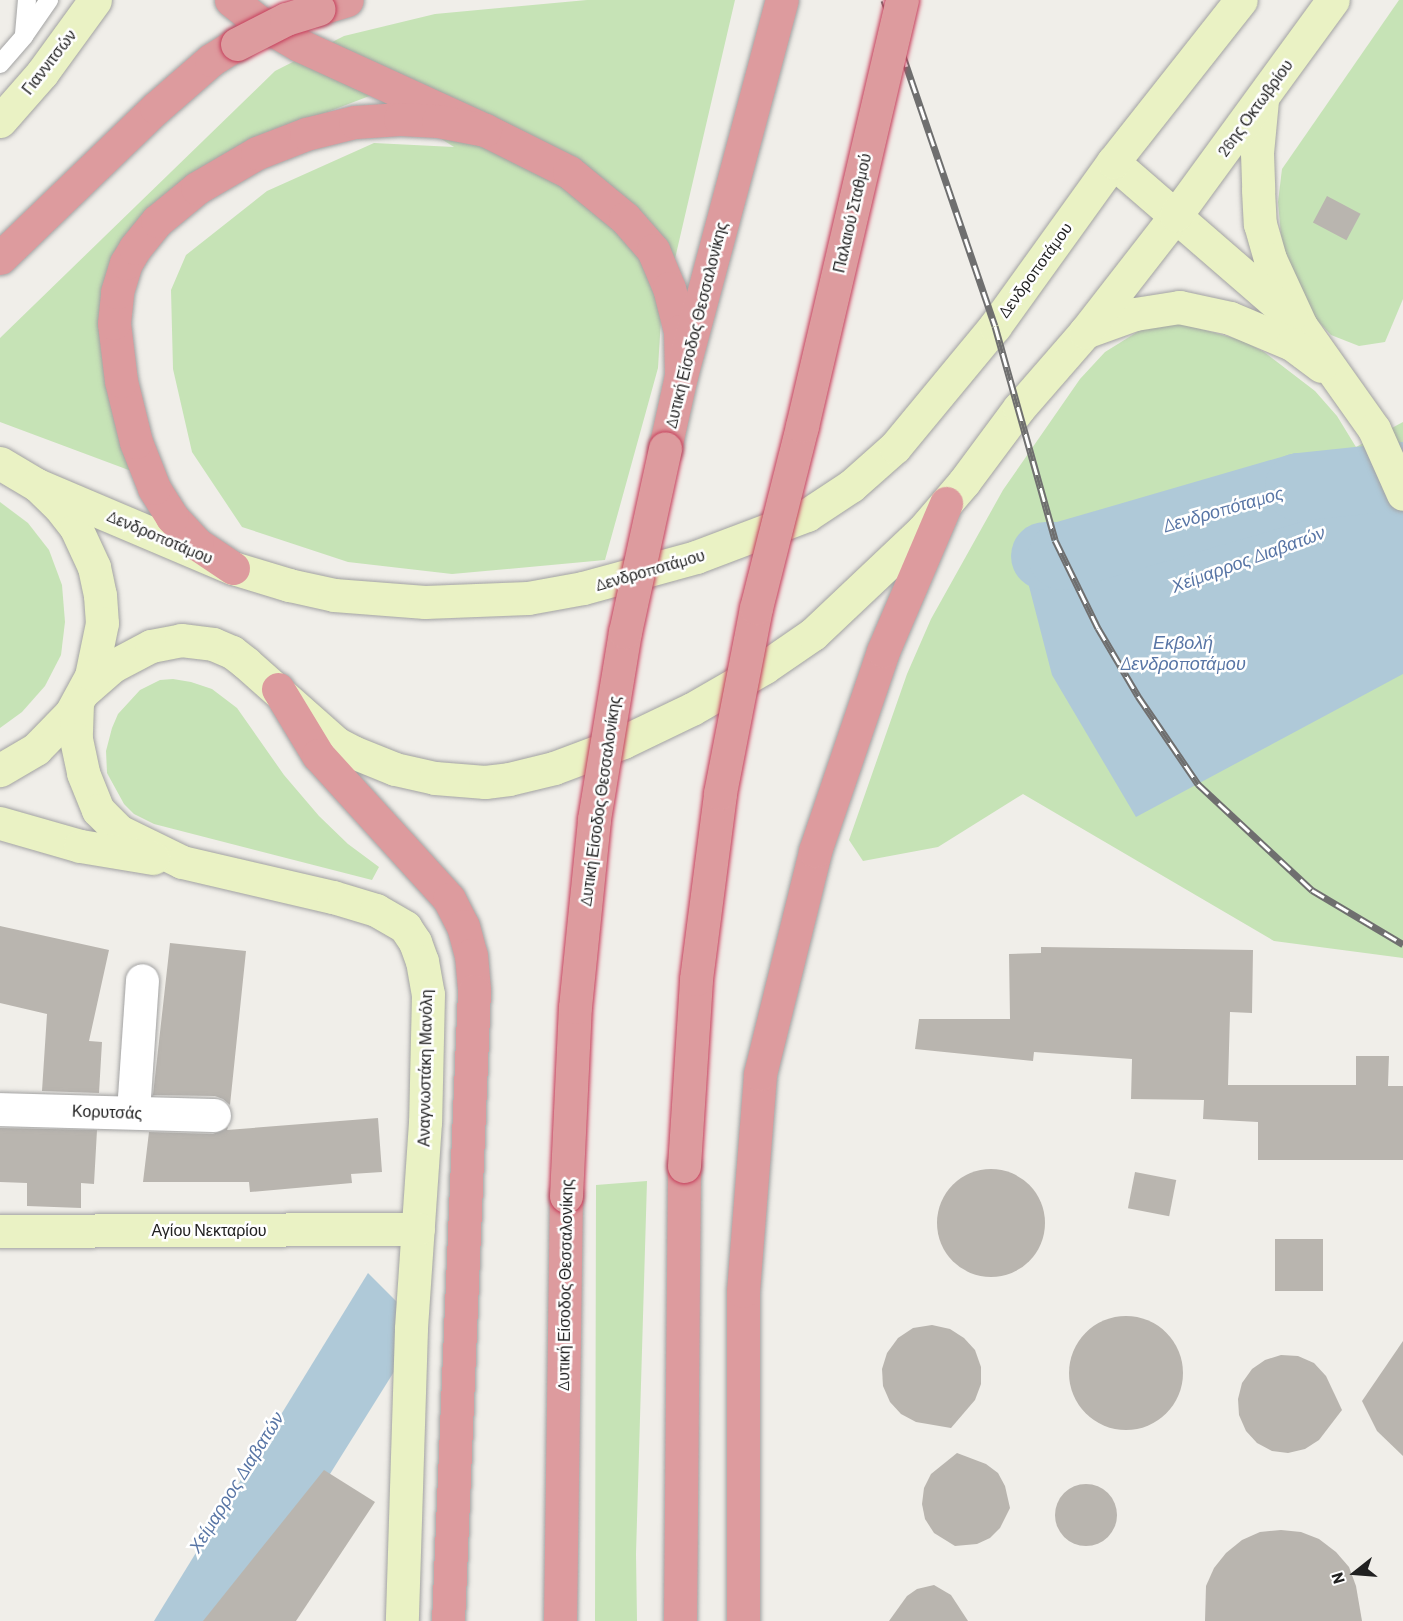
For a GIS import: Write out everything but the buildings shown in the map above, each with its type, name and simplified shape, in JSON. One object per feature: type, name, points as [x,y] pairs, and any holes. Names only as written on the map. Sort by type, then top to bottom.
[{"type":"highway","points":[[231,0],[260,22],[299,45],[485,130],[569,172],[625,218],[653,250],[669,288],[680,331],[681,376]]},
{"type":"highway","points":[[0,258],[164,101],[211,60],[286,19],[347,0]]},
{"type":"highway","name":"Δυτική Είσοδος Θεσσαλονίκης","points":[[560,1621],[566,1196],[575,1007],[594,819],[625,632],[681,376],[782,0]]},
{"type":"highway","name":"Παλαιού Σταθμού","points":[[680,1621],[684,1166],[696,979],[720,793],[756,608],[802,426],[902,0]]},
{"type":"highway","points":[[233,568],[197,544],[172,517],[154,488],[136,442],[121,381],[114,323],[117,292],[126,263],[157,221],[204,184],[257,153],[306,134],[377,120],[438,121],[485,130]]},
{"type":"highway","points":[[743,1621],[743,1291],[760,1074],[818,841],[884,651],[946,503]]},
{"type":"highway","points":[[278,689],[318,755],[448,899],[463,926],[471,955],[474,991],[448,1621]]},
{"type":"main road","name":"Γιαννιτσών","points":[[0,121],[42,73],[95,0]]},
{"type":"main road","points":[[1241,0],[1113,162],[1176,214],[1301,326]]},
{"type":"main road","name":"26ης Οκτωβρίου","points":[[1176,214],[1262,100],[1333,0]]},
{"type":"main road","points":[[1262,100],[1257,153],[1260,224],[1270,259],[1301,326],[1374,429],[1403,494]]},
{"type":"main road","name":"Δενδροποτάμου","points":[[0,463],[37,485],[233,568],[300,587],[380,600],[478,602],[528,598],[584,588],[654,570],[696,557],[807,515],[851,486],[895,447],[995,326],[1113,162]]},
{"type":"main road","points":[[81,697],[107,670],[151,646],[181,640],[213,644],[232,652],[278,689],[336,743],[371,761],[395,769],[435,778],[477,782],[532,775],[590,755],[653,728],[692,709],[791,650],[819,629],[903,551],[946,503],[1019,408],[1085,332],[1176,214]]},
{"type":"main road","points":[[1085,332],[1135,314],[1179,307],[1230,318],[1292,344],[1343,384]]},
{"type":"main road","name":"Δενδροποτάμου","points":[[0,770],[26,756],[46,741],[81,697],[91,676],[100,637],[101,609],[98,580],[90,556],[76,528],[59,506],[37,485]]},
{"type":"main road","name":"Αναγνωστάκη Μανόλη","points":[[81,697],[79,758],[87,787],[98,810],[111,825],[129,837],[182,862],[356,903],[387,915],[411,935],[422,962],[428,994],[426,1122],[411,1329],[402,1621]]},
{"type":"main road","points":[[0,823],[80,846],[182,862]]},
{"type":"main road","name":"Αγίου Νεκταρίου","points":[[0,1231],[418,1229]]},
{"type":"street","points":[[133,1112],[142,980]]},
{"type":"street","name":"Κορυτσάς","points":[[0,1109],[214,1115]]},
{"type":"lane","points":[[24,36],[27,0]]},
{"type":"lane","points":[[0,64],[24,36],[49,0]]},
{"type":"green space","points":[[587,0],[735,0],[661,319],[658,368],[605,560],[452,574],[348,562],[242,527],[192,452],[173,369],[171,290],[186,255],[267,191],[374,143],[454,147],[372,95],[244,144],[103,297],[134,472],[0,422],[0,338],[275,71],[344,36],[435,14]]},
{"type":"green space","points":[[1399,0],[1403,0],[1403,299],[1385,342],[1359,346],[1331,335],[1316,319],[1288,265],[1281,235],[1278,202],[1282,169]]},
{"type":"green space","points":[[1179,323],[1241,340],[1264,352],[1315,391],[1337,416],[1356,447],[1403,422],[1403,958],[1274,941],[1023,794],[938,847],[863,861],[849,840],[907,674],[931,619],[1003,490],[1080,379],[1105,352],[1142,329]]},
{"type":"green space","points":[[0,502],[28,523],[49,550],[62,585],[65,622],[61,655],[45,686],[22,712],[0,728]]},
{"type":"green space","points":[[173,679],[212,689],[237,708],[284,775],[319,816],[348,844],[379,867],[372,880],[154,824],[134,814],[124,804],[107,773],[106,751],[112,728],[118,714],[140,690],[160,680]]},
{"type":"green space","points":[[647,1181],[636,1554],[637,1621],[595,1621],[596,1185]]},
{"type":"water","name":"Εκβολή Δενδροποτάμου","points":[[1403,452],[1403,674],[1136,817],[1052,675],[1023,563],[1258,509]]},
{"type":"water","points":[[368,1273],[422,1327],[238,1621],[154,1621]]},
{"type":"waterway","name":"Δενδροπόταμος","points":[[1045,556],[1062,556],[1299,487],[1403,476]]},
{"type":"railway","points":[[884,0],[995,326],[1055,540],[1098,628],[1138,696],[1198,784],[1312,890],[1403,944]]},
{"type":"water label","name":"Χείμαρρος Διαβατών","points":[[1248,559]]},
{"type":"water label","name":"Χείμαρρος Διαβατών","points":[[236,1482]]}]
